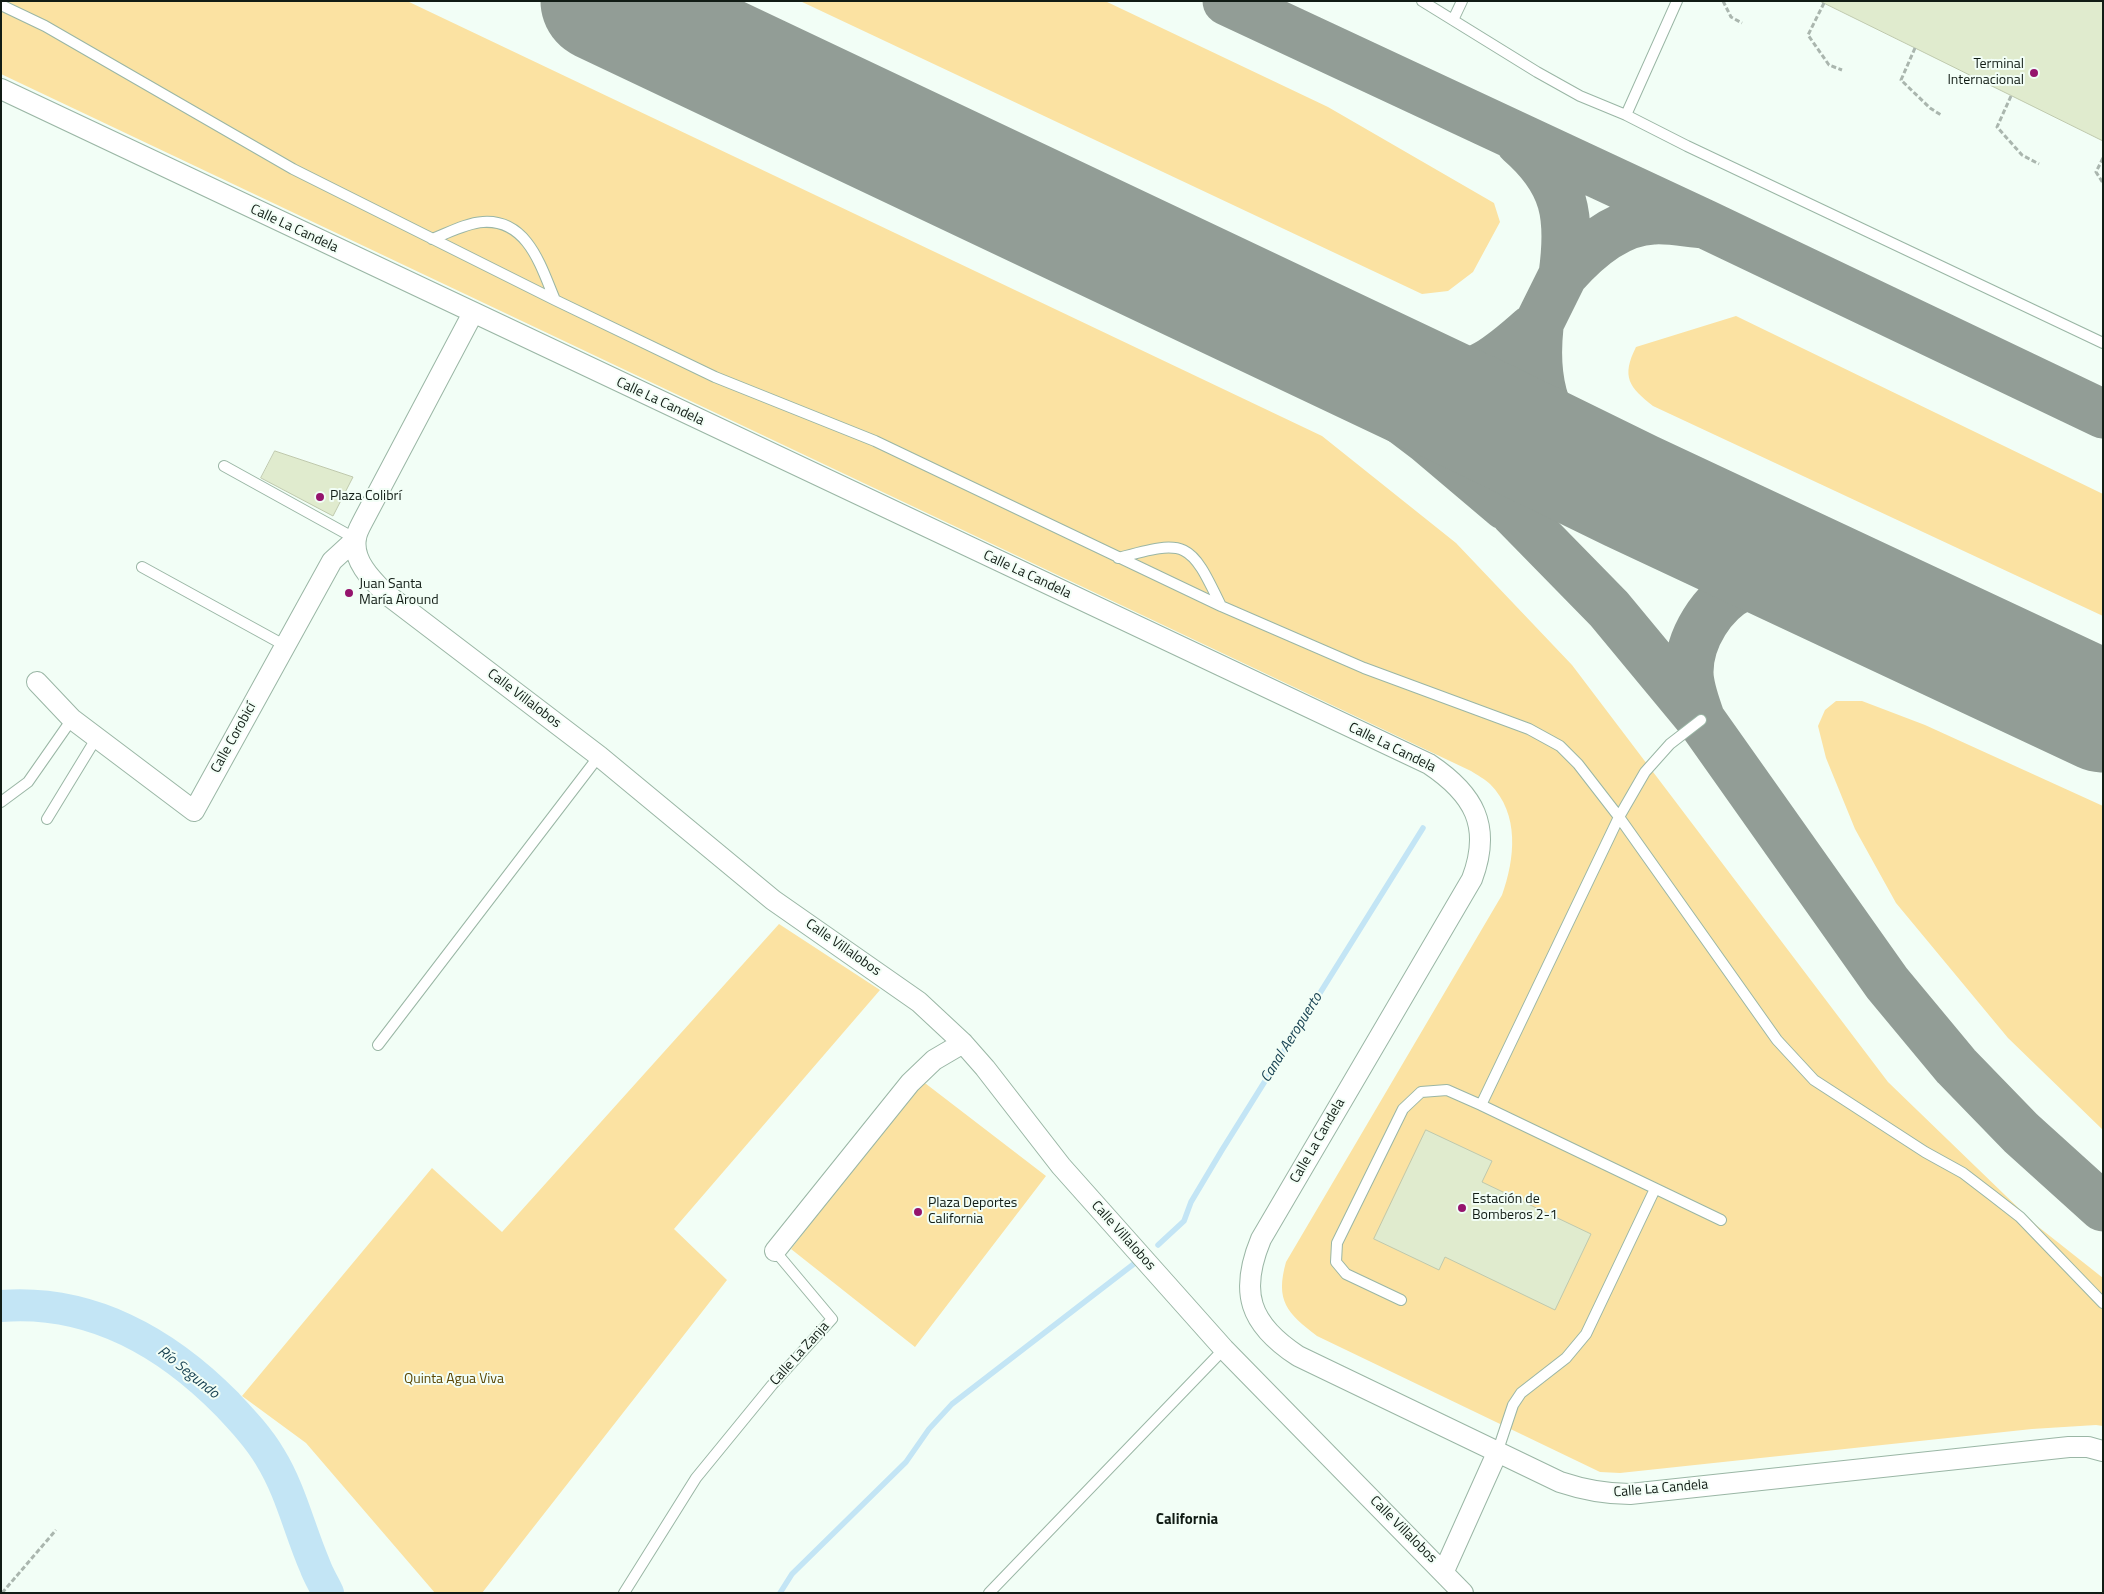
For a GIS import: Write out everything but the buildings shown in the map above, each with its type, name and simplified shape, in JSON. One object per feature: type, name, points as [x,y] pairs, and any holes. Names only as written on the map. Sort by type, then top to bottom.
[{"type":"street","name":"Calle La Candela","points":[[1,89],[1429,764],[1450,778],[1465,794],[1474,811],[1479,829],[1478,861],[1472,879],[1261,1239],[1253,1258],[1249,1277],[1250,1296],[1257,1316],[1267,1332],[1282,1346],[1298,1356],[1560,1482],[1604,1494],[1630,1494],[2070,1446],[2088,1447],[2103,1451]]},
{"type":"street","points":[[356,539],[364,518],[473,313]]},
{"type":"street","name":"Calle Corobicí","points":[[37,682],[72,719],[194,811],[332,561],[356,539]]},
{"type":"street","name":"Calle Villalobos","points":[[356,539],[358,556],[366,573],[385,593],[599,756],[773,900],[919,1002],[963,1043],[985,1068],[1061,1166],[1224,1349],[1444,1571],[1463,1593]]},
{"type":"street","name":"Calle La Zanja","points":[[775,1251],[910,1083],[934,1060],[963,1043]]},
{"type":"street","points":[[1444,1571],[1497,1453]]},
{"type":"lane","points":[[1422,1],[1580,96],[1626,115],[1687,146],[2103,343]]},
{"type":"lane","points":[[1453,20],[1462,1]]},
{"type":"lane","points":[[1626,115],[1677,1]]},
{"type":"lane","points":[[1,5],[45,26],[293,168],[555,300],[715,377],[875,441],[1221,606],[1364,668],[1529,729],[1560,746],[1578,764],[1619,817],[1777,1040],[1814,1080],[1925,1152],[1962,1173],[1993,1196],[2020,1217],[2103,1303]]},
{"type":"lane","points":[[432,239],[457,229],[483,222],[506,225],[525,238],[536,256],[555,300]]},
{"type":"lane","points":[[224,466],[356,539]]},
{"type":"lane","points":[[1118,558],[1158,547],[1181,548],[1195,558],[1207,577],[1221,606]]},
{"type":"lane","points":[[142,567],[284,645]]},
{"type":"lane","points":[[1,802],[28,782],[72,719]]},
{"type":"lane","points":[[1481,1105],[1619,817],[1645,772],[1670,744],[1701,720]]},
{"type":"lane","points":[[46,819],[97,737]]},
{"type":"lane","points":[[378,1045],[599,756]]},
{"type":"lane","points":[[1401,1300],[1346,1274],[1336,1262],[1337,1242],[1403,1109],[1421,1092],[1448,1090],[1721,1220]]},
{"type":"lane","points":[[1497,1453],[1512,1406],[1521,1393],[1566,1358],[1586,1334],[1655,1189]]},
{"type":"lane","name":"Calle La Zanja","points":[[624,1593],[696,1478],[772,1385],[832,1319],[775,1251]]},
{"type":"lane","points":[[989,1593],[1224,1349]]},
{"type":"path","points":[[1723,1],[1731,17],[1742,23]]},
{"type":"path","points":[[1824,3],[1808,36],[1829,65],[1842,70]]},
{"type":"path","points":[[1915,48],[1901,80],[1930,108],[1941,115]]},
{"type":"path","points":[[2011,96],[1997,127],[2022,155],[2039,164]]},
{"type":"path","points":[[2103,158],[2096,172],[2103,183]]},
{"type":"path","points":[[2,1593],[56,1530]]},
{"type":"green space","points":[[1,1],[407,1],[1322,436],[1456,543],[1572,665],[1888,1082],[2036,1225],[2103,1278],[2103,1426],[2032,1429],[1620,1473],[1600,1472],[1317,1336],[1291,1313],[1286,1305],[1282,1287],[1286,1262],[1502,895],[1510,867],[1512,837],[1506,809],[1500,796],[1490,784],[1471,771],[1,74]]},
{"type":"green space","points":[[800,1],[1105,1],[1328,107],[1494,203],[1500,222],[1473,272],[1448,291],[1422,294]]},
{"type":"green space","points":[[1736,316],[2103,494],[2103,616],[1653,406],[1633,387],[1628,374],[1631,357],[1636,347]]},
{"type":"green space","points":[[1836,701],[1862,701],[1925,725],[2103,806],[2103,1130],[2008,1038],[1896,903],[1855,829],[1826,758],[1818,726],[1825,710]]},
{"type":"green space","name":"Quinta Agua Viva","points":[[779,924],[880,990],[674,1229],[727,1280],[482,1593],[435,1593],[306,1443],[242,1396],[432,1168],[502,1232]]},
{"type":"green space","name":"Plaza Deportes California","points":[[921,1080],[1046,1176],[915,1347],[791,1249]]},
{"type":"waterway","name":"Canal Aeropuerto","points":[[1158,1245],[1184,1221],[1191,1202],[1222,1150],[1423,828]]},
{"type":"waterway","points":[[780,1593],[792,1574],[906,1462],[929,1429],[952,1404],[1135,1263]]},
{"type":"waterway","name":"Río Segundo","points":[[1,1306],[34,1306],[65,1310],[96,1318],[125,1329],[152,1344],[203,1382],[244,1423],[270,1457],[284,1483],[309,1552],[328,1593]]},
{"type":"taxiway","points":[[1227,1],[1705,224],[2103,414]]},
{"type":"taxiway","points":[[1520,142],[1547,172],[1556,186],[1562,202],[1566,235],[1563,275]]},
{"type":"taxiway","points":[[1705,224],[1654,220],[1628,225],[1592,246],[1563,275],[1490,422],[1488,442],[1489,465],[1499,491],[1515,513],[1609,609],[1701,720],[1887,983],[1956,1066],[2021,1133],[2103,1207]]},
{"type":"taxiway","points":[[1221,295],[1370,396],[1428,440],[1506,506]]},
{"type":"taxiway","points":[[1539,327],[1539,379],[1548,410],[1556,425],[1565,440],[1578,453],[1631,491]]},
{"type":"taxiway","points":[[1393,376],[1430,381],[1463,376],[1499,357],[1531,330]]},
{"type":"taxiway","points":[[1701,720],[1691,690],[1689,672],[1693,647],[1704,622],[1721,602],[1731,593],[1742,587],[1765,579],[1805,572]]},
{"type":"runway","points":[[601,1],[1490,422],[1631,491],[2103,712]]},
{"type":"place","name":"Terminal Internacional","points":[[2034,73]]},
{"type":"place","name":"Plaza Colibrí","points":[[320,497]]},
{"type":"place","name":"Juan Santa María Around","points":[[349,593]]},
{"type":"place","name":"Estación de Bomberos 2-1","points":[[1462,1208]]},
{"type":"place","name":"Plaza Deportes California","points":[[918,1212]]},
{"type":"district","name":"California","points":[[1187,1520]]}]
